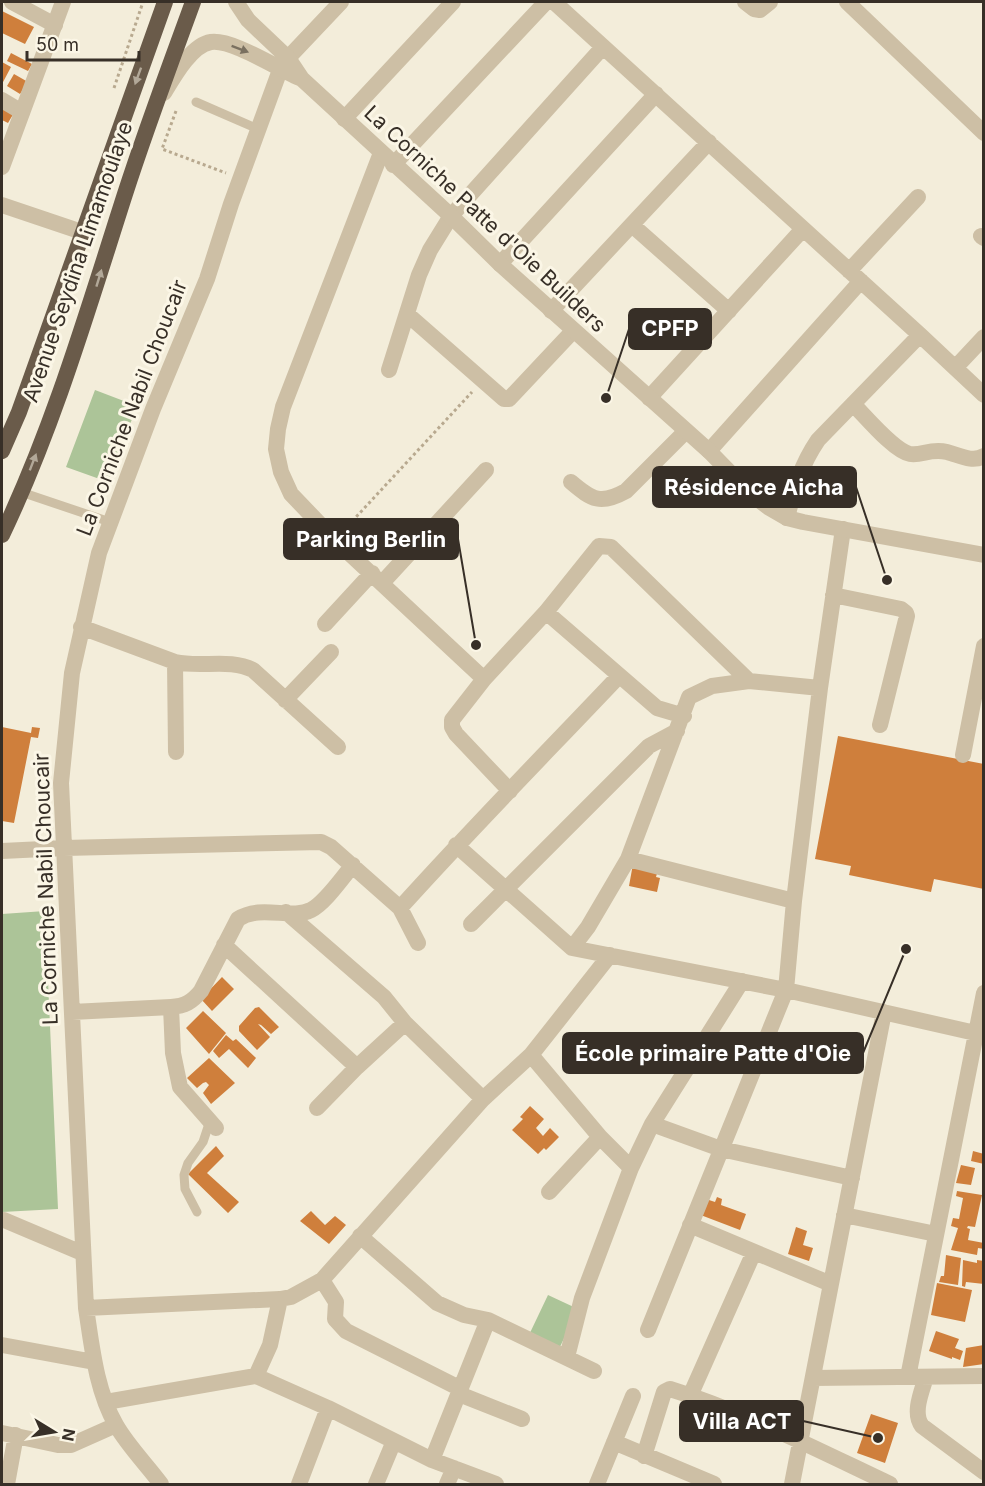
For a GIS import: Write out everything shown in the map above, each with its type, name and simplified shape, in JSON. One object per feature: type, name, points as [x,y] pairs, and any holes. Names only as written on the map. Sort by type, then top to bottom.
[{"type":"highway","name":"Avenue Seydina Limamoulaye","points":[[2,535],[21,492],[88,314],[125,193],[193,2]]},
{"type":"highway","name":"Avenue Seydina Limamoulaye","points":[[2,451],[26,392],[159,6]]},
{"type":"street","points":[[12,2],[55,24]]},
{"type":"street","points":[[2,166],[63,2]]},
{"type":"street","points":[[236,2],[284,64]]},
{"type":"street","points":[[284,64],[340,2]]},
{"type":"street","points":[[344,119],[453,2]]},
{"type":"street","points":[[393,165],[546,2]]},
{"type":"street","points":[[554,2],[984,395]]},
{"type":"street","points":[[745,2],[754,9],[760,10],[770,2]]},
{"type":"street","points":[[847,2],[984,133]]},
{"type":"street","points":[[154,110],[179,69],[192,53],[209,42],[226,43],[284,64]]},
{"type":"street","points":[[389,370],[419,275],[430,250],[451,216],[603,46]]},
{"type":"street","name":"La Corniche Patte d'Oie Builders","points":[[284,64],[451,216],[551,311],[768,507],[787,518],[984,555]]},
{"type":"street","name":"La Corniche Nabil Choucair","points":[[161,1485],[116,1425],[106,1402],[94,1362],[86,1308],[61,783],[65,726],[81,627],[99,553],[178,345],[207,279],[258,129],[284,64]]},
{"type":"street","points":[[500,264],[656,94]]},
{"type":"street","points":[[2,100],[22,112]]},
{"type":"street","points":[[551,311],[709,142]]},
{"type":"street","points":[[381,153],[283,407],[276,449],[281,472],[291,494],[335,540],[484,679]]},
{"type":"street","points":[[709,452],[918,197]]},
{"type":"street","points":[[2,205],[82,232]]},
{"type":"street","points":[[632,225],[729,311]]},
{"type":"street","points":[[649,398],[803,229]]},
{"type":"street","points":[[407,314],[504,399],[512,398],[573,331]]},
{"type":"street","points":[[787,518],[795,485],[806,458],[818,440],[921,335]]},
{"type":"street","points":[[955,368],[984,337]]},
{"type":"street","points":[[854,404],[898,448],[908,454],[937,450],[975,460],[984,456]]},
{"type":"street","points":[[571,482],[591,498],[603,500],[614,498],[626,491],[686,431]]},
{"type":"street","points":[[325,624],[377,578],[486,470]]},
{"type":"street","points":[[648,1330],[786,990],[794,901],[820,688],[843,529]]},
{"type":"street","points":[[510,791],[456,734],[452,728],[452,720],[484,679],[546,612],[599,546],[611,547],[749,681]]},
{"type":"street","points":[[833,595],[901,609],[906,613],[880,725]]},
{"type":"street","points":[[546,612],[657,708],[680,723]]},
{"type":"street","points":[[81,627],[189,666],[243,665],[253,670],[338,747]]},
{"type":"street","points":[[963,756],[984,646]]},
{"type":"street","points":[[285,700],[331,651]]},
{"type":"street","points":[[175,662],[176,752]]},
{"type":"street","points":[[400,908],[456,845],[620,676]]},
{"type":"street","points":[[572,948],[588,927],[628,860],[689,697],[712,686],[749,681],[820,688]]},
{"type":"street","points":[[471,924],[649,746],[680,723]]},
{"type":"street","points":[[2,851],[321,842],[353,865],[400,908],[418,943]]},
{"type":"street","points":[[456,845],[572,948],[786,990],[980,1034]]},
{"type":"street","points":[[628,860],[794,901]]},
{"type":"street","points":[[72,1012],[171,1007],[193,1001],[201,991],[238,919],[246,914],[302,913],[312,910],[353,865]]},
{"type":"street","points":[[286,912],[384,998],[405,1023],[483,1099]]},
{"type":"street","points":[[224,945],[357,1067]]},
{"type":"street","points":[[86,1308],[280,1299],[291,1297],[322,1280],[483,1099],[531,1056],[610,955]]},
{"type":"street","points":[[567,1357],[582,1298],[631,1168],[652,1124],[742,981]]},
{"type":"street","points":[[908,1377],[936,1234],[980,1034],[984,993]]},
{"type":"street","points":[[171,1007],[173,1053],[180,1087],[213,1125]]},
{"type":"street","points":[[792,1485],[884,1012]]},
{"type":"street","points":[[317,1108],[405,1023]]},
{"type":"street","points":[[531,1056],[600,1137],[631,1168]]},
{"type":"street","points":[[652,1124],[721,1149],[852,1178]]},
{"type":"street","points":[[549,1192],[600,1137]]},
{"type":"street","points":[[844,1215],[936,1234]]},
{"type":"street","points":[[4,1221],[82,1253]]},
{"type":"street","points":[[690,1225],[831,1284]]},
{"type":"street","points":[[360,1236],[437,1303],[464,1315],[488,1320],[594,1371]]},
{"type":"street","points":[[690,1396],[754,1252]]},
{"type":"street","points":[[322,1280],[336,1302],[335,1319],[346,1331],[460,1392],[522,1419]]},
{"type":"street","points":[[256,1376],[270,1345],[280,1299]]},
{"type":"street","points":[[432,1460],[488,1320]]},
{"type":"street","points":[[2,1345],[94,1362]]},
{"type":"street","points":[[106,1402],[256,1376],[328,1408],[432,1460],[496,1485]]},
{"type":"street","points":[[813,1378],[984,1376]]},
{"type":"street","points":[[926,1377],[917,1414],[918,1421],[980,1472]]},
{"type":"street","points":[[644,1456],[664,1392],[670,1389],[800,1442],[859,1478],[890,1485]]},
{"type":"street","points":[[597,1485],[633,1396]]},
{"type":"street","points":[[299,1485],[328,1408]]},
{"type":"street","points":[[7,1485],[9,1434],[58,1445],[71,1444],[116,1425]]},
{"type":"street","points":[[376,1485],[394,1441]]},
{"type":"street","points":[[614,1443],[714,1485]]},
{"type":"street","points":[[447,1485],[454,1468]]},
{"type":"lane","points":[[196,102],[258,129]]},
{"type":"lane","points":[[21,492],[110,522]]},
{"type":"lane","points":[[197,1212],[185,1190],[184,1175],[188,1163],[213,1125]]},
{"type":"path","points":[[114,88],[143,2]]},
{"type":"path","points":[[176,111],[162,149],[241,178]]},
{"type":"path","points":[[335,540],[483,379]]},
{"type":"green space","points":[[95,390],[137,406],[108,482],[66,467]]},
{"type":"green space","points":[[45,911],[58,1209],[2,1212],[2,914]]},
{"type":"green space","points":[[548,1295],[578,1309],[558,1351],[528,1337]]},
{"type":"building","points":[[2,11],[34,27],[25,44],[2,33]]},
{"type":"building","points":[[11,53],[32,64],[28,71],[7,61]]},
{"type":"building","points":[[2,62],[11,67],[2,84]]},
{"type":"building","points":[[14,74],[28,82],[20,94],[7,86]]},
{"type":"building","points":[[2,104],[15,111],[8,123],[2,120]]},
{"type":"building","points":[[2,727],[31,733],[32,727],[40,728],[38,738],[31,737],[14,823],[2,821]]},
{"type":"building","points":[[838,736],[984,764],[984,889],[934,879],[931,892],[849,875],[851,866],[815,859]]},
{"type":"building","points":[[633,864],[658,870],[656,877],[660,878],[657,892],[629,886]]},
{"type":"building","points":[[222,977],[234,989],[212,1011],[201,999]]},
{"type":"building","points":[[259,1007],[279,1027],[271,1034],[258,1024],[270,1037],[257,1050],[239,1031],[239,1026],[255,1008]]},
{"type":"building","points":[[203,1011],[226,1033],[209,1054],[186,1028]]},
{"type":"building","points":[[226,1035],[233,1041],[236,1039],[256,1058],[248,1068],[229,1049],[219,1058],[213,1051]]},
{"type":"building","points":[[209,1058],[235,1083],[211,1104],[203,1093],[209,1085],[206,1082],[197,1088],[187,1078]]},
{"type":"building","points":[[530,1106],[544,1119],[536,1128],[543,1136],[550,1128],[559,1137],[546,1150],[544,1148],[538,1154],[512,1130],[523,1119],[520,1117]]},
{"type":"building","points":[[216,1146],[224,1156],[207,1173],[239,1202],[228,1213],[188,1174]]},
{"type":"building","points":[[973,1151],[984,1154],[984,1164],[971,1161]]},
{"type":"building","points":[[961,1165],[975,1168],[971,1185],[956,1183]]},
{"type":"building","points":[[957,1191],[982,1195],[975,1227],[968,1226],[967,1228],[970,1229],[968,1240],[984,1243],[984,1249],[978,1248],[977,1255],[951,1250],[958,1228],[951,1226],[953,1218],[959,1219],[963,1198],[956,1196]]},
{"type":"building","points":[[717,1197],[722,1199],[721,1205],[746,1214],[740,1230],[698,1214],[703,1198],[715,1202]]},
{"type":"building","points":[[311,1211],[325,1225],[335,1216],[346,1225],[329,1244],[300,1221]]},
{"type":"building","points":[[796,1227],[807,1231],[803,1245],[813,1248],[809,1261],[788,1254]]},
{"type":"building","points":[[946,1255],[961,1258],[958,1285],[939,1282],[941,1276],[944,1276]]},
{"type":"building","points":[[963,1260],[977,1263],[977,1260],[984,1261],[982,1276],[984,1284],[966,1282],[965,1287],[962,1286]]},
{"type":"building","points":[[937,1283],[972,1290],[965,1322],[931,1315]]},
{"type":"building","points":[[936,1331],[959,1339],[955,1348],[963,1351],[960,1360],[929,1351]]},
{"type":"building","points":[[984,1345],[984,1364],[963,1367],[966,1348]]},
{"type":"building","points":[[871,1414],[898,1423],[885,1463],[857,1453]]},
{"type":"place","name":"CPFP","points":[[606,398]]},
{"type":"place","name":"Résidence Aicha","points":[[887,580]]},
{"type":"place","name":"Parking Berlin","points":[[476,645]]},
{"type":"place","name":"École primaire Patte d'Oie","points":[[906,949]]},
{"type":"place","name":"Villa ACT","points":[[878,1438]]}]
